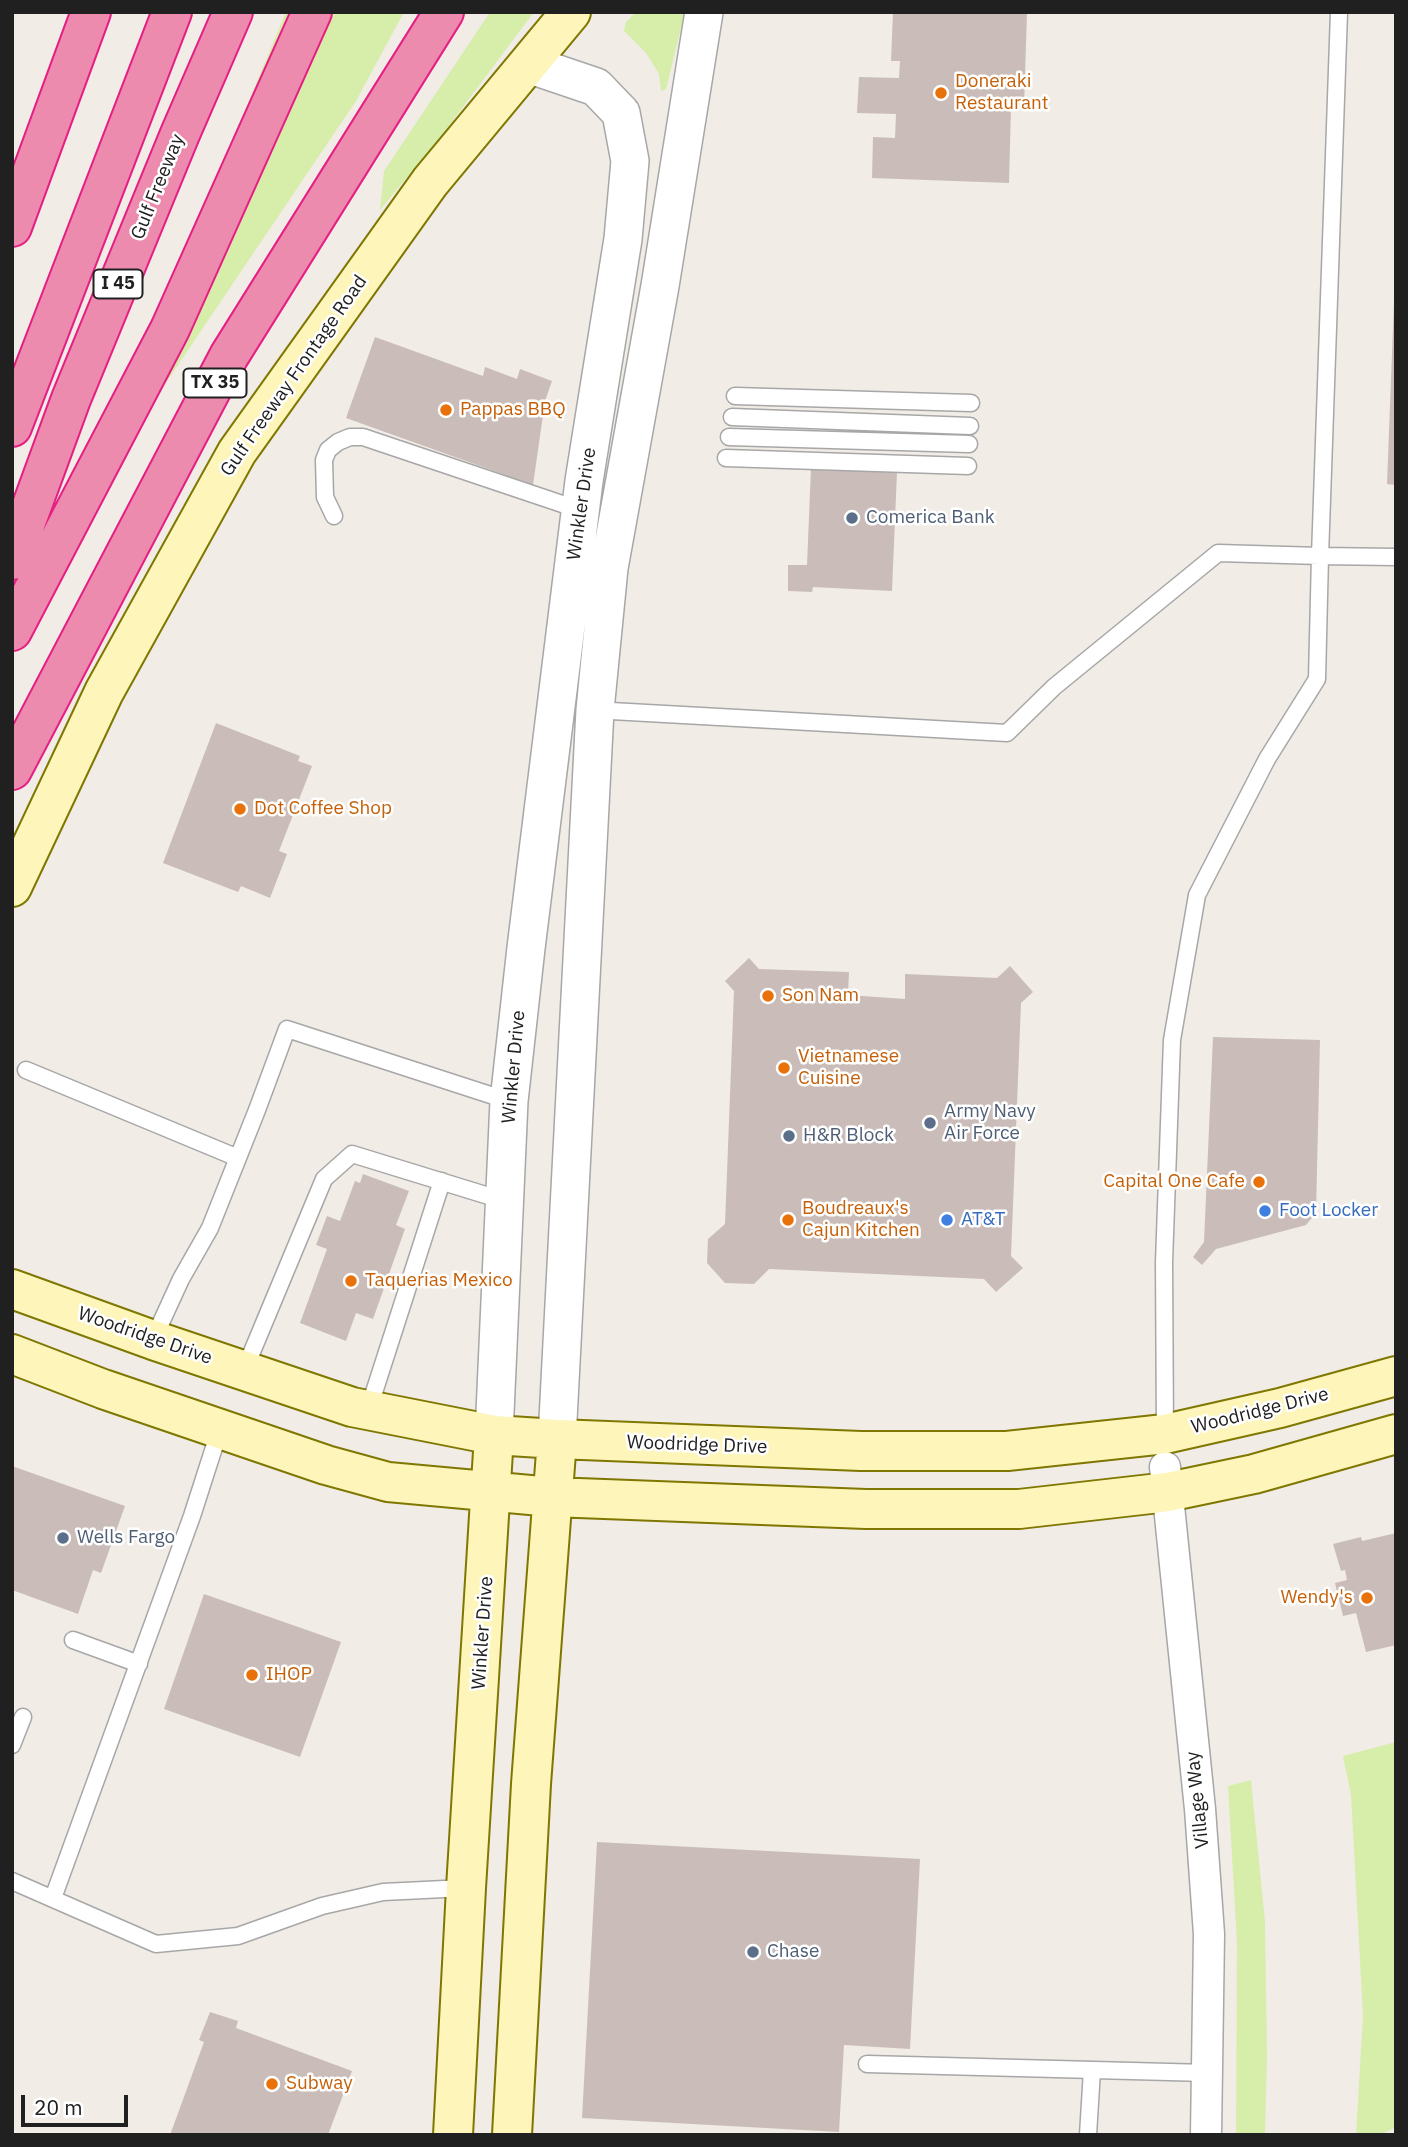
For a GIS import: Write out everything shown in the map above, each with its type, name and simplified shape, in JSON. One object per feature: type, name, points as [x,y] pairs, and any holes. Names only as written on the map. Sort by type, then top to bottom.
[{"type":"highway","points":[[12,227],[92,12]]},
{"type":"highway","name":"I 45","points":[[12,427],[172,12]]},
{"type":"highway","name":"Gulf Freeway","points":[[12,560],[76,386],[233,12]]},
{"type":"highway","points":[[12,631],[170,329],[312,12]]},
{"type":"highway","name":"TX 35","points":[[12,770],[229,356],[444,12]]},
{"type":"main road","name":"Gulf Freeway Frontage Road","points":[[12,887],[104,692],[237,452],[430,182],[571,12]]},
{"type":"main road","name":"Woodridge Drive","points":[[12,1289],[153,1340],[368,1411],[494,1435],[861,1451],[1007,1451],[1254,1474],[1396,1434]]},
{"type":"main road","name":"Woodridge Drive","points":[[12,1354],[220,1429],[326,1465],[388,1482],[552,1497],[922,1510],[1019,1509],[1166,1465],[1280,1408],[1396,1376]]},
{"type":"main road","name":"Winkler Drive","points":[[453,2135],[494,1435]]},
{"type":"main road","name":"Winkler Drive","points":[[512,2135],[524,1890],[557,1439]]},
{"type":"main road","points":[[466,1888],[524,1890]]},
{"type":"main road","points":[[458,2036],[517,2041]]},
{"type":"street","name":"Winkler Drive","points":[[494,1435],[509,1101],[528,926],[609,568],[660,285],[704,12]]},
{"type":"street","name":"Winkler Drive","points":[[528,64],[596,87],[621,113],[630,160],[623,239],[580,510],[557,1439]]},
{"type":"street","name":"Village Way","points":[[1166,1465],[1200,1809],[1208,1920],[1206,2135]]},
{"type":"lane","points":[[1166,1465],[1163,1286],[1172,1040],[1197,895],[1267,759],[1317,679],[1339,12]]},
{"type":"lane","points":[[736,396],[971,403]]},
{"type":"lane","points":[[732,417],[970,426]]},
{"type":"lane","points":[[334,516],[325,497],[324,460],[328,450],[350,437],[363,437],[580,510]]},
{"type":"lane","points":[[729,437],[970,444]]},
{"type":"lane","points":[[726,458],[968,466]]},
{"type":"lane","points":[[575,710],[1007,733],[1054,687],[1218,553],[1396,557]]},
{"type":"lane","points":[[153,1340],[181,1279],[210,1228],[287,1029],[509,1101]]},
{"type":"lane","points":[[26,1070],[238,1158]]},
{"type":"lane","points":[[244,1371],[324,1179],[352,1154],[505,1201]]},
{"type":"lane","points":[[368,1411],[442,1181]]},
{"type":"lane","points":[[53,1898],[192,1516],[220,1429]]},
{"type":"lane","points":[[73,1640],[139,1664]]},
{"type":"lane","points":[[12,1745],[23,1717]]},
{"type":"lane","points":[[12,1881],[156,1944],[238,1936],[322,1906],[383,1892],[466,1888]]},
{"type":"lane","points":[[867,2064],[1207,2073]]},
{"type":"lane","points":[[1088,2135],[1092,2070]]},
{"type":"green space","points":[[286,12],[404,12],[356,101],[122,448],[196,227]]},
{"type":"green space","points":[[490,12],[534,12],[442,135],[380,210],[384,171]]},
{"type":"green space","points":[[636,12],[685,12],[666,89],[661,91],[659,74],[646,53],[624,31],[626,22]]},
{"type":"green space","points":[[1396,1742],[1396,2127],[1380,2135],[1356,2135],[1363,2015],[1351,1795],[1343,1756]]},
{"type":"green space","points":[[1251,1780],[1265,1922],[1265,2135],[1236,2135],[1237,1943],[1228,1786]]},
{"type":"building","name":"Doneraki Restaurant","points":[[893,12],[1027,12],[1024,108],[1011,108],[1009,183],[872,178],[873,137],[895,138],[896,114],[857,113],[859,77],[899,78],[900,61],[891,61]]},
{"type":"building","points":[[1396,301],[1396,485],[1387,484]]},
{"type":"building","name":"Pappas BBQ","points":[[375,337],[483,376],[485,367],[517,379],[520,369],[552,381],[545,401],[533,485],[346,418]]},
{"type":"building","name":"Comerica Bank","points":[[811,468],[897,472],[892,591],[813,587],[812,592],[788,591],[788,565],[807,565]]},
{"type":"building","name":"Dot Coffee Shop","points":[[216,723],[300,756],[298,761],[312,766],[279,851],[287,854],[270,898],[241,886],[238,892],[163,863]]},
{"type":"building","points":[[749,958],[759,969],[849,972],[848,995],[905,999],[905,974],[997,978],[1010,966],[1033,992],[1021,1003],[1011,1256],[1023,1268],[996,1292],[984,1279],[769,1269],[754,1284],[725,1283],[707,1263],[708,1239],[725,1224],[734,991],[725,981]]},
{"type":"building","points":[[1213,1037],[1320,1040],[1316,1213],[1306,1225],[1216,1249],[1202,1265],[1193,1257],[1204,1242]]},
{"type":"building","name":"Taquerias Mexico","points":[[363,1174],[409,1191],[396,1225],[405,1229],[373,1319],[356,1313],[346,1341],[300,1323],[327,1249],[316,1245],[327,1216],[340,1221],[355,1181],[360,1183]]},
{"type":"building","name":"Wells Fargo","points":[[12,1466],[125,1506],[101,1573],[93,1570],[78,1614],[12,1590]]},
{"type":"building","name":"Wendy's","points":[[1396,1533],[1396,1645],[1366,1652],[1356,1613],[1343,1616],[1335,1583],[1347,1580],[1345,1570],[1341,1571],[1333,1544]]},
{"type":"building","name":"IHOP","points":[[204,1594],[341,1642],[300,1757],[164,1709]]},
{"type":"building","name":"Chase","points":[[597,1842],[920,1859],[910,2049],[844,2045],[839,2132],[582,2118]]},
{"type":"building","points":[[210,2012],[238,2021],[236,2028],[352,2071],[328,2135],[170,2135],[204,2042],[199,2040]]},
{"type":"place","name":"Doneraki Restaurant","points":[[941,93]]},
{"type":"place","name":"Pappas BBQ","points":[[446,410]]},
{"type":"place","name":"Comerica Bank","points":[[852,518]]},
{"type":"place","name":"Dot Coffee Shop","points":[[240,809]]},
{"type":"place","name":"Son Nam","points":[[768,996]]},
{"type":"place","name":"Vietnamese Cuisine","points":[[784,1068]]},
{"type":"place","name":"Army Navy Air Force","points":[[930,1123]]},
{"type":"place","name":"H&R Block","points":[[789,1136]]},
{"type":"place","name":"Capital One Cafe","points":[[1259,1182]]},
{"type":"place","name":"Foot Locker","points":[[1265,1211]]},
{"type":"place","name":"Boudreaux's Cajun Kitchen","points":[[788,1220]]},
{"type":"place","name":"AT&T","points":[[947,1220]]},
{"type":"place","name":"Taquerias Mexico","points":[[351,1281]]},
{"type":"place","name":"Wells Fargo","points":[[63,1538]]},
{"type":"place","name":"Wendy's","points":[[1367,1598]]},
{"type":"place","name":"IHOP","points":[[252,1675]]},
{"type":"place","name":"Chase","points":[[753,1952]]},
{"type":"place","name":"Subway","points":[[272,2084]]}]
